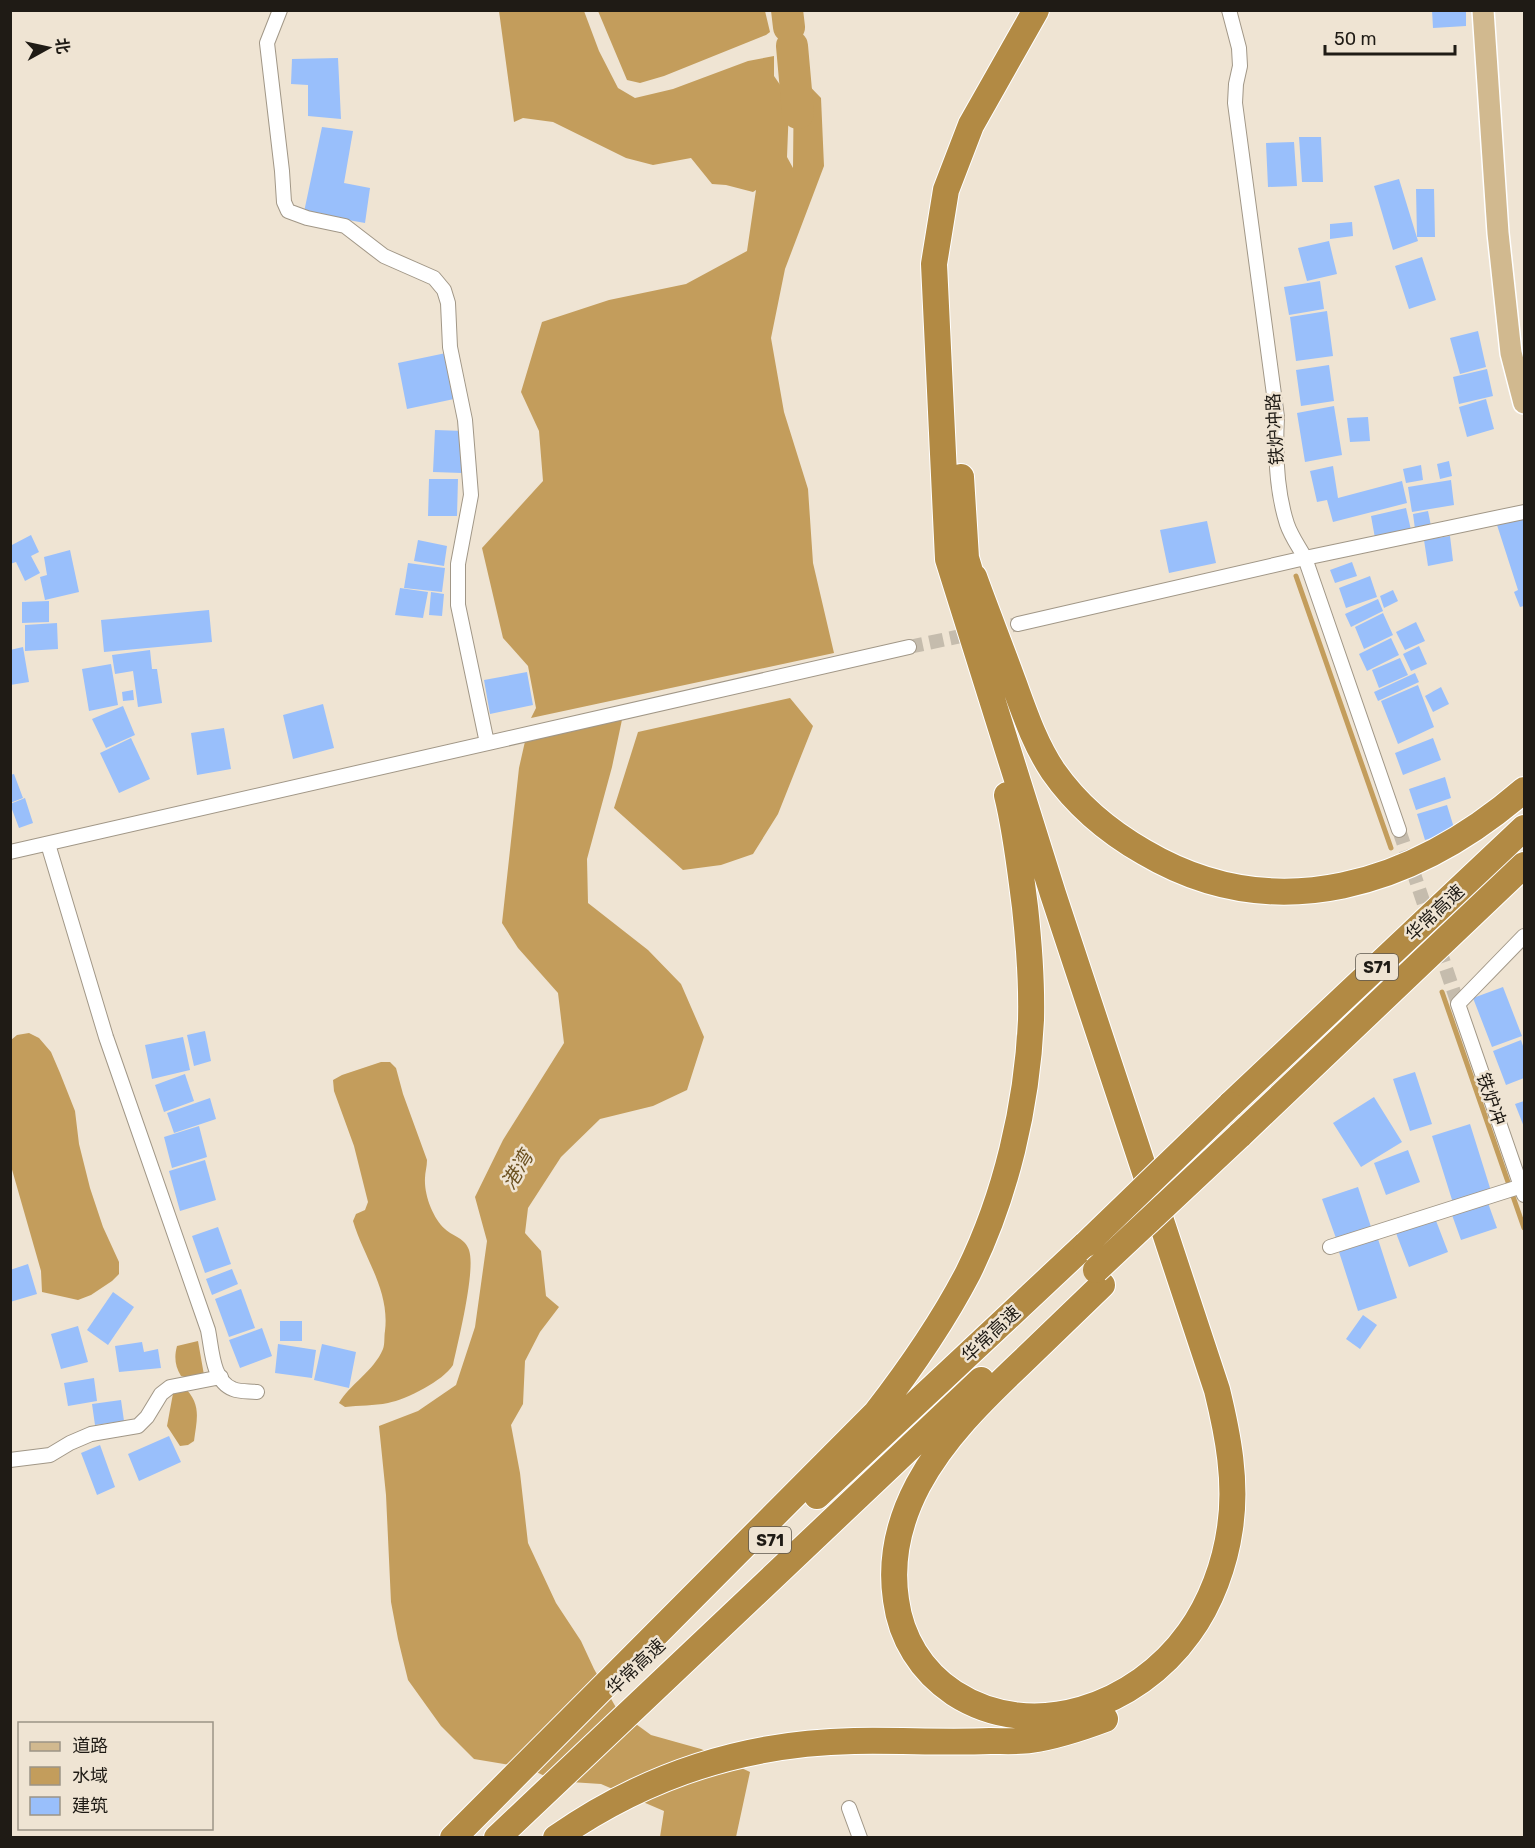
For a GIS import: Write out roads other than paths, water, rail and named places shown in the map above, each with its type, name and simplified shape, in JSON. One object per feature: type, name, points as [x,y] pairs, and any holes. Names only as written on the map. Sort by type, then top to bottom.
[{"type":"highway","points":[[454,1838],[876,1413],[910,1370],[939,1325],[968,1272],[992,1215],[1011,1156],[1025,1090],[1031,1019],[1029,945],[1020,865],[1009,803],[957,559],[934,264],[946,190],[971,125],[1036,10]]},
{"type":"highway","points":[[1049,10],[1039,25],[985,131],[961,195],[948,264],[957,559],[1053,894],[1217,1390],[1228,1436],[1233,1484],[1231,1527],[1222,1566],[1207,1601],[1189,1633],[1163,1662],[1136,1685],[1105,1702],[1069,1713],[1035,1718],[1003,1714],[971,1704],[937,1682],[913,1651],[899,1621],[894,1588],[895,1551],[904,1516],[918,1485],[938,1453],[980,1403],[1099,1278]]},
{"type":"highway","points":[[957,559],[1034,737],[1054,772],[1082,805],[1120,838],[1158,860],[1199,878],[1246,889],[1288,892],[1331,888],[1374,878],[1418,862],[1457,840],[1506,807],[1524,790]]},
{"type":"highway","points":[[556,1838],[620,1798],[687,1768],[751,1752],[804,1743],[854,1741],[950,1743],[1029,1740],[1073,1731],[1114,1715],[1152,1692],[1184,1661],[1212,1624],[1234,1578],[1244,1535],[1247,1492],[1244,1442],[1231,1390],[1009,707],[957,559]]},
{"type":"highway","name":"华常高速","points":[[454,1838],[1086,1244],[1524,828]]},
{"type":"highway","name":"华常高速","points":[[497,1838],[1241,1143],[1321,1073],[1414,970],[1524,865]]},
{"type":"main road","points":[[1484,10],[1498,233],[1511,353],[1524,403]]},
{"type":"street","points":[[280,10],[267,43],[284,202],[288,211],[307,218],[345,226],[384,256],[434,278],[444,290],[448,303],[450,347],[465,420],[471,495],[458,564],[458,605],[487,743]]},
{"type":"street","name":"铁炉冲路","points":[[1229,10],[1239,48],[1240,66],[1235,103],[1277,417],[1275,453],[1278,481],[1287,525],[1305,558],[1399,831]]},
{"type":"street","points":[[1018,624],[1305,558],[1524,512]]},
{"type":"street","points":[[10,852],[909,647]]},
{"type":"street","points":[[48,844],[106,1037],[208,1330],[215,1366],[225,1384],[235,1390],[257,1392]]},
{"type":"street","name":"铁炉冲","points":[[1523,1190],[1458,1004],[1524,936]]},
{"type":"street","points":[[1330,1247],[1500,1194],[1523,1190]]},
{"type":"street","points":[[10,1460],[50,1455],[91,1434],[138,1426],[147,1417],[161,1394],[170,1387],[221,1377]]},
{"type":"street","points":[[849,1808],[860,1838]]},
{"type":"water","points":[[499,11],[584,11],[599,51],[618,88],[635,98],[673,89],[748,61],[774,56],[774,76],[785,92],[789,106],[787,157],[793,168],[794,70],[821,98],[824,166],[785,269],[771,338],[784,412],[808,489],[813,563],[834,653],[531,718],[536,708],[528,666],[503,638],[482,548],[543,481],[539,431],[521,392],[542,322],[609,300],[686,284],[747,251],[756,190],[753,192],[712,184],[691,158],[653,165],[626,158],[553,122],[523,118],[514,122]]},
{"type":"water","points":[[598,11],[765,11],[770,32],[664,76],[640,83],[627,80]]},
{"type":"water","points":[[790,698],[813,726],[778,814],[753,854],[721,865],[683,870],[614,808],[638,732]]},
{"type":"water","name":"港湾","points":[[623,715],[612,767],[587,859],[588,903],[648,950],[681,984],[704,1037],[687,1090],[653,1106],[600,1119],[561,1157],[528,1208],[525,1233],[541,1251],[546,1296],[559,1307],[540,1332],[525,1361],[523,1404],[511,1425],[520,1473],[528,1543],[556,1603],[581,1641],[618,1711],[651,1735],[701,1749],[750,1772],[736,1837],[660,1837],[664,1811],[601,1784],[555,1781],[528,1768],[474,1759],[441,1726],[408,1680],[391,1602],[386,1495],[379,1426],[418,1411],[456,1385],[475,1327],[487,1241],[475,1197],[503,1140],[564,1043],[558,993],[518,948],[502,923],[519,768],[526,737]]},
{"type":"water","points":[[29,1033],[39,1038],[51,1052],[75,1111],[79,1144],[90,1188],[103,1227],[119,1262],[119,1274],[112,1281],[91,1295],[78,1300],[42,1292],[41,1271],[11,1166],[11,1040],[17,1035]]},
{"type":"water","points":[[381,1062],[390,1062],[396,1068],[427,1160],[425,1185],[430,1206],[448,1232],[462,1240],[467,1246],[471,1260],[470,1273],[466,1306],[453,1365],[448,1371],[424,1388],[396,1401],[345,1407],[339,1403],[343,1396],[374,1364],[383,1349],[386,1316],[380,1288],[353,1221],[356,1214],[365,1210],[368,1202],[354,1146],[334,1091],[333,1080]]},
{"type":"water","points":[[198,1341],[204,1375],[197,1380],[181,1376],[175,1358],[177,1346]]},
{"type":"water","points":[[183,1386],[196,1405],[197,1418],[194,1441],[180,1446],[167,1426],[174,1388]]},
{"type":"waterway","points":[[787,10],[789,27]]},
{"type":"waterway","points":[[792,46],[798,113]]},
{"type":"waterway","points":[[1296,576],[1391,848]]},
{"type":"waterway","points":[[1442,992],[1524,1228]]},
{"type":"tunnel","points":[[909,647],[1018,624]]},
{"type":"tunnel","points":[[1399,830],[1458,1004]]}]
